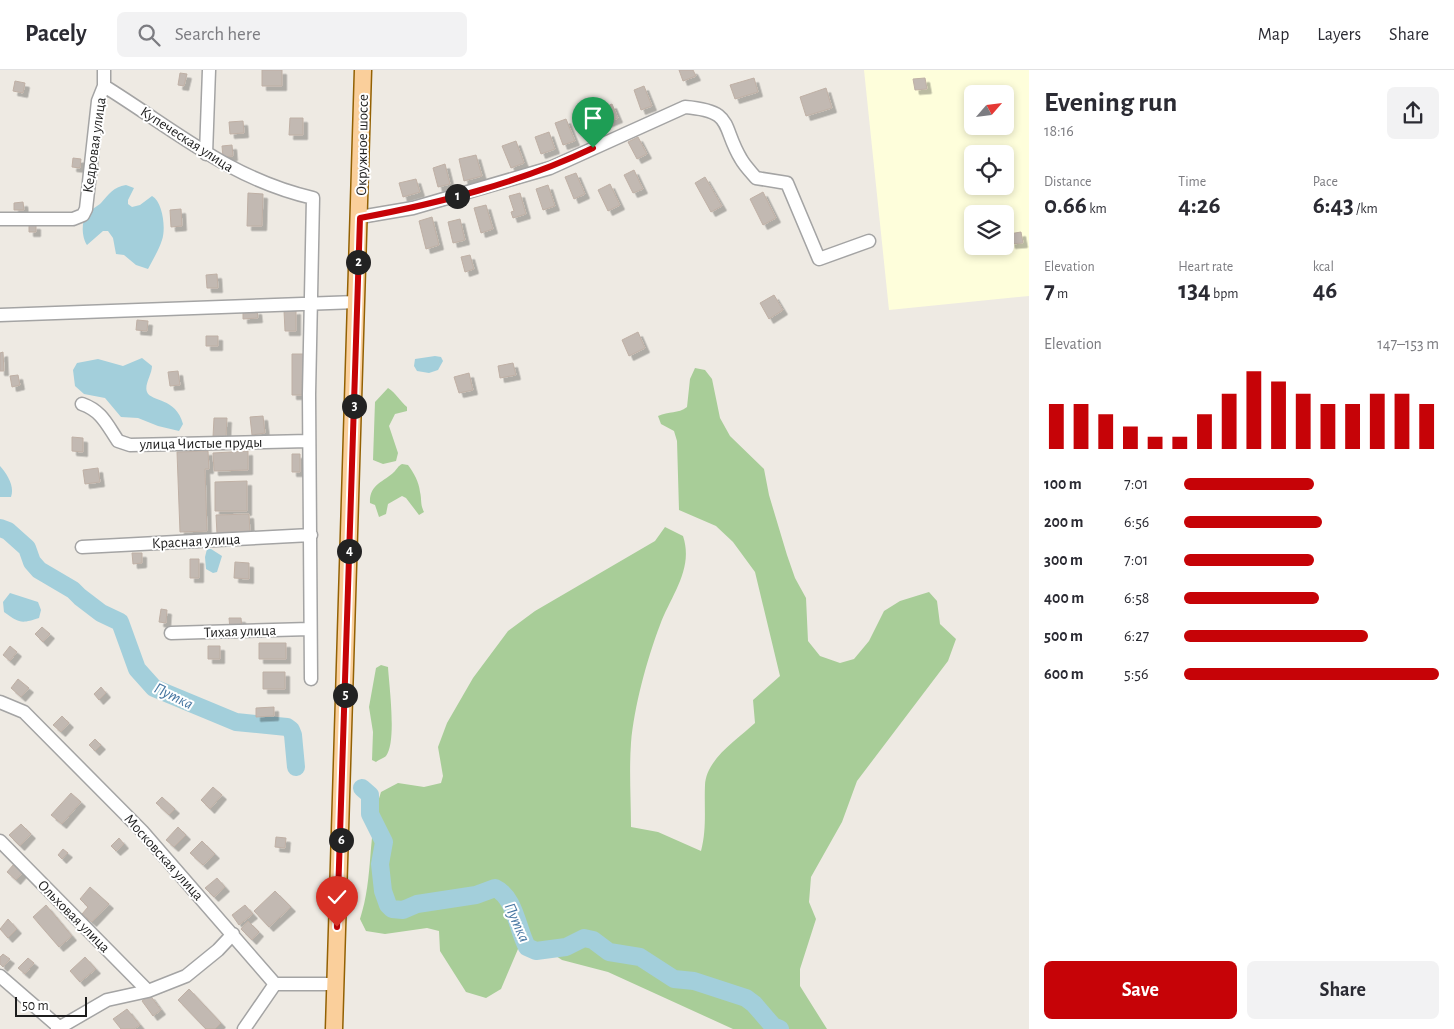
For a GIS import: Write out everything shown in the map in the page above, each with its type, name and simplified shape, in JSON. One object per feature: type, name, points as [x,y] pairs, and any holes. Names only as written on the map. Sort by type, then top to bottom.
[{"type":"main road","name":"Окружное шоссе","points":[[334,1029],[363,70]]},
{"type":"street","name":"Кедровая улица","points":[[0,219],[79,218],[86,209],[95,121],[98,101],[104,86],[104,70]]},
{"type":"street","points":[[206,154],[209,70]]},
{"type":"street","name":"Купеческая улица","points":[[104,86],[206,154],[265,184],[314,198],[310,305]]},
{"type":"street","points":[[360,218],[421,206],[550,168],[685,107],[705,109],[726,121],[741,159],[756,178],[786,182],[819,259],[869,241]]},
{"type":"street","points":[[0,314],[357,302]]},
{"type":"street","points":[[310,305],[311,679]]},
{"type":"street","name":"улица Чистые пруды","points":[[82,404],[94,408],[106,420],[118,441],[130,445],[309,441]]},
{"type":"street","name":"Красная улица","points":[[82,547],[311,535]]},
{"type":"street","name":"Тихая улица","points":[[171,632],[310,629]]},
{"type":"street","name":"Московская улица","points":[[0,702],[24,712],[142,831],[275,984]]},
{"type":"street","name":"Ольховая улица","points":[[0,841],[148,991]]},
{"type":"street","points":[[0,976],[59,1028],[107,1000],[148,991],[186,976],[218,950],[233,934]]},
{"type":"street","points":[[244,1029],[275,984],[335,984]]},
{"type":"shaded area","points":[[864,70],[1029,70],[1029,296],[889,310]]},
{"type":"green space","points":[[695,368],[705,370],[712,379],[720,418],[730,436],[764,469],[769,495],[787,555],[795,578],[806,598],[808,641],[820,656],[840,663],[854,659],[869,641],[884,611],[900,601],[929,592],[937,601],[940,624],[956,639],[948,661],[857,781],[842,822],[811,877],[809,902],[816,919],[800,969],[800,986],[827,1029],[733,1029],[608,972],[562,960],[535,942],[518,949],[501,989],[486,998],[466,992],[440,951],[439,931],[427,928],[385,934],[366,931],[360,919],[367,887],[374,823],[381,792],[398,783],[424,787],[441,783],[443,776],[438,747],[447,723],[473,678],[508,631],[535,611],[655,541],[665,527],[683,536],[686,560],[680,582],[655,638],[638,699],[631,743],[631,827],[658,832],[701,851],[705,826],[705,785],[711,767],[724,750],[755,723],[753,700],[780,676],[755,572],[733,542],[716,526],[679,510],[677,441],[674,431],[661,424],[658,416],[680,411],[687,407],[690,379]]},
{"type":"green space","points":[[388,388],[407,407],[407,411],[395,414],[389,426],[398,453],[396,461],[383,464],[373,460],[375,402]]},
{"type":"green space","points":[[402,464],[408,465],[416,478],[424,512],[419,515],[406,498],[402,496],[388,504],[386,514],[379,517],[375,505],[370,503],[372,492],[378,484]]},
{"type":"green space","points":[[381,665],[388,667],[392,726],[389,749],[386,756],[376,762],[372,760],[373,732],[369,707],[376,668]]},
{"type":"water","points":[[126,185],[134,188],[128,200],[128,204],[132,207],[140,205],[152,196],[156,199],[161,210],[163,235],[148,269],[136,265],[124,255],[116,254],[113,238],[108,231],[103,231],[87,245],[84,238],[83,226],[87,213],[101,203],[114,189]]},
{"type":"water","points":[[441,357],[443,361],[438,370],[429,373],[417,371],[414,366],[415,359]]},
{"type":"water","points":[[142,358],[152,366],[146,389],[147,392],[149,395],[170,405],[180,415],[183,424],[179,431],[158,426],[138,418],[121,417],[105,398],[84,394],[75,386],[73,370],[77,363],[98,359],[123,366]]},
{"type":"water","points":[[0,466],[8,476],[11,484],[11,497],[0,497]]},
{"type":"water","points":[[207,549],[211,549],[222,556],[217,572],[213,573],[206,569],[205,557]]},
{"type":"water","points":[[10,593],[38,602],[41,610],[39,618],[20,621],[4,612],[3,602]]},
{"type":"building","points":[[262,70],[282,70],[282,86],[262,86]]},
{"type":"building","points":[[679,70],[693,70],[696,76],[683,81]]},
{"type":"building","points":[[180,73],[187,74],[184,86],[178,85]]},
{"type":"building","points":[[754,78],[758,92],[735,99],[730,85]]},
{"type":"building","points":[[925,78],[927,89],[915,90],[913,79]]},
{"type":"building","points":[[15,81],[25,83],[23,93],[13,91]]},
{"type":"building","points":[[644,86],[652,106],[641,110],[634,90]]},
{"type":"building","points":[[826,88],[832,108],[806,116],[800,97]]},
{"type":"building","points":[[612,104],[618,118],[606,123],[600,109]]},
{"type":"building","points":[[290,118],[303,118],[303,135],[289,135]]},
{"type":"building","points":[[566,119],[575,141],[563,145],[555,123]]},
{"type":"building","points":[[243,121],[244,133],[230,134],[229,122]]},
{"type":"building","points":[[549,132],[555,149],[541,154],[535,137]]},
{"type":"building","points":[[638,137],[647,154],[637,159],[628,142]]},
{"type":"building","points":[[516,141],[524,163],[511,168],[502,146]]},
{"type":"building","points":[[232,145],[233,156],[223,157],[222,146]]},
{"type":"building","points":[[476,155],[482,176],[464,181],[459,159]]},
{"type":"building","points":[[73,158],[81,159],[80,168],[72,167]]},
{"type":"building","points":[[445,164],[450,184],[438,187],[433,168]]},
{"type":"building","points":[[634,170],[643,189],[633,193],[624,175]]},
{"type":"building","points":[[576,173],[585,194],[574,199],[565,177]]},
{"type":"building","points":[[705,177],[722,206],[711,212],[695,183]]},
{"type":"building","points":[[416,179],[420,192],[403,197],[399,183]]},
{"type":"building","points":[[610,184],[620,205],[608,211],[598,190]]},
{"type":"building","points":[[548,185],[555,206],[543,210],[536,189]]},
{"type":"building","points":[[763,192],[776,218],[763,225],[750,199]]},
{"type":"building","points":[[248,193],[263,194],[262,226],[247,226]]},
{"type":"building","points":[[520,193],[526,214],[513,218],[511,212],[514,211],[509,196]]},
{"type":"building","points":[[23,202],[24,210],[14,210],[14,203]]},
{"type":"building","points":[[486,205],[493,229],[481,233],[474,208]]},
{"type":"building","points":[[181,209],[182,226],[171,227],[170,210]]},
{"type":"building","points":[[432,217],[439,245],[426,249],[419,221]]},
{"type":"building","points":[[460,219],[465,240],[453,243],[448,222]]},
{"type":"building","points":[[29,225],[36,225],[36,232],[29,232]]},
{"type":"building","points":[[1021,232],[1023,243],[1014,244],[1014,233]]},
{"type":"building","points":[[470,255],[474,269],[465,272],[461,257]]},
{"type":"building","points":[[217,274],[218,288],[207,288],[206,275]]},
{"type":"building","points":[[774,295],[783,310],[769,319],[760,303]]},
{"type":"building","points":[[257,310],[258,318],[243,319],[243,311]]},
{"type":"building","points":[[296,310],[296,331],[285,331],[284,311]]},
{"type":"building","points":[[137,320],[148,321],[147,331],[136,330]]},
{"type":"building","points":[[638,332],[645,348],[629,356],[622,340]]},
{"type":"building","points":[[206,336],[218,336],[218,346],[206,346]]},
{"type":"building","points":[[3,352],[4,371],[0,371],[0,353]]},
{"type":"building","points":[[292,354],[303,354],[302,395],[292,395]]},
{"type":"building","points":[[513,363],[516,375],[500,378],[498,366]]},
{"type":"building","points":[[178,371],[180,385],[170,386],[168,372]]},
{"type":"building","points":[[469,373],[473,390],[459,393],[454,377]]},
{"type":"building","points":[[18,375],[20,385],[12,387],[10,376]]},
{"type":"building","points":[[263,416],[265,433],[252,435],[250,417]]},
{"type":"building","points":[[214,418],[227,418],[226,437],[213,437]]},
{"type":"building","points":[[72,437],[83,438],[83,452],[72,451]]},
{"type":"building","points":[[208,451],[209,469],[205,469],[207,531],[180,532],[177,452]]},
{"type":"building","points":[[248,451],[248,470],[214,471],[213,453]]},
{"type":"building","points":[[292,454],[300,454],[300,472],[292,472]]},
{"type":"building","points":[[98,468],[100,482],[85,484],[83,470]]},
{"type":"building","points":[[247,481],[247,511],[215,511],[215,482]]},
{"type":"building","points":[[249,514],[250,533],[217,534],[216,515]]},
{"type":"building","points":[[132,553],[142,553],[142,563],[133,564]]},
{"type":"building","points":[[190,559],[199,559],[199,578],[190,578]]},
{"type":"building","points":[[235,562],[249,563],[249,579],[234,578]]},
{"type":"building","points":[[161,609],[167,610],[166,623],[159,622]]},
{"type":"building","points":[[229,618],[241,618],[242,628],[230,629]]},
{"type":"building","points":[[42,627],[50,634],[43,642],[35,634]]},
{"type":"building","points":[[259,643],[286,643],[286,659],[259,659]]},
{"type":"building","points":[[10,646],[17,652],[10,661],[3,655]]},
{"type":"building","points":[[208,646],[220,646],[220,659],[208,659]]},
{"type":"building","points":[[263,672],[285,672],[285,689],[263,689]]},
{"type":"building","points":[[18,679],[29,688],[21,697],[11,688]]},
{"type":"building","points":[[101,687],[106,693],[99,700],[94,694]]},
{"type":"building","points":[[274,707],[274,716],[256,717],[256,708]]},
{"type":"building","points":[[62,716],[69,723],[61,732],[53,725]]},
{"type":"building","points":[[95,739],[101,745],[95,751],[89,745]]},
{"type":"building","points":[[213,787],[222,795],[210,809],[201,800]]},
{"type":"building","points":[[71,793],[81,802],[62,824],[51,815]]},
{"type":"building","points":[[162,797],[175,809],[169,815],[156,803]]},
{"type":"building","points":[[21,824],[31,834],[20,846],[9,835]]},
{"type":"building","points":[[178,827],[186,835],[174,847],[166,840]]},
{"type":"building","points":[[276,837],[286,838],[285,848],[275,847]]},
{"type":"building","points":[[119,838],[124,844],[116,851],[111,846]]},
{"type":"building","points":[[202,841],[215,854],[203,865],[190,853]]},
{"type":"building","points":[[63,849],[68,853],[62,859],[58,855]]},
{"type":"building","points":[[14,864],[23,872],[16,880],[7,872]]},
{"type":"building","points":[[217,878],[225,887],[214,897],[205,888]]},
{"type":"building","points":[[90,887],[109,904],[92,922],[82,914],[88,907],[80,899]]},
{"type":"building","points":[[275,891],[291,907],[269,927],[254,911]]},
{"type":"building","points":[[46,905],[72,936],[59,947],[33,917]]},
{"type":"building","points":[[245,905],[253,914],[239,925],[232,915]]},
{"type":"building","points":[[8,919],[17,929],[8,938],[0,929]]},
{"type":"building","points":[[248,921],[259,932],[252,940],[241,929]]},
{"type":"building","points":[[3,954],[10,959],[3,967],[0,964],[0,957]]},
{"type":"building","points":[[85,957],[96,969],[80,982],[70,971]]},
{"type":"building","points":[[28,958],[34,963],[25,974],[18,968]]},
{"type":"building","points":[[189,989],[221,1023],[215,1029],[206,1029],[178,1000]]},
{"type":"building","points":[[150,995],[161,1010],[153,1016],[142,1001]]},
{"type":"building","points":[[127,1009],[140,1025],[134,1029],[121,1029],[113,1019]]},
{"type":"waterway","name":"Путка","points":[[0,528],[8,531],[27,548],[32,562],[39,570],[73,590],[101,613],[120,622],[137,669],[154,688],[236,722],[287,727],[293,735],[296,767]]},
{"type":"waterway","name":"Путка","points":[[362,788],[370,795],[370,814],[384,842],[380,864],[383,891],[388,905],[392,909],[403,910],[417,904],[476,895],[495,888],[507,898],[527,947],[536,951],[566,947],[584,938],[593,940],[609,952],[640,957],[674,979],[694,981],[746,998],[754,1004],[773,1026],[780,1029]]},
{"type":"route","points":[[337,927],[360,218],[412,208],[462,195],[550,168],[593,148]]}]
